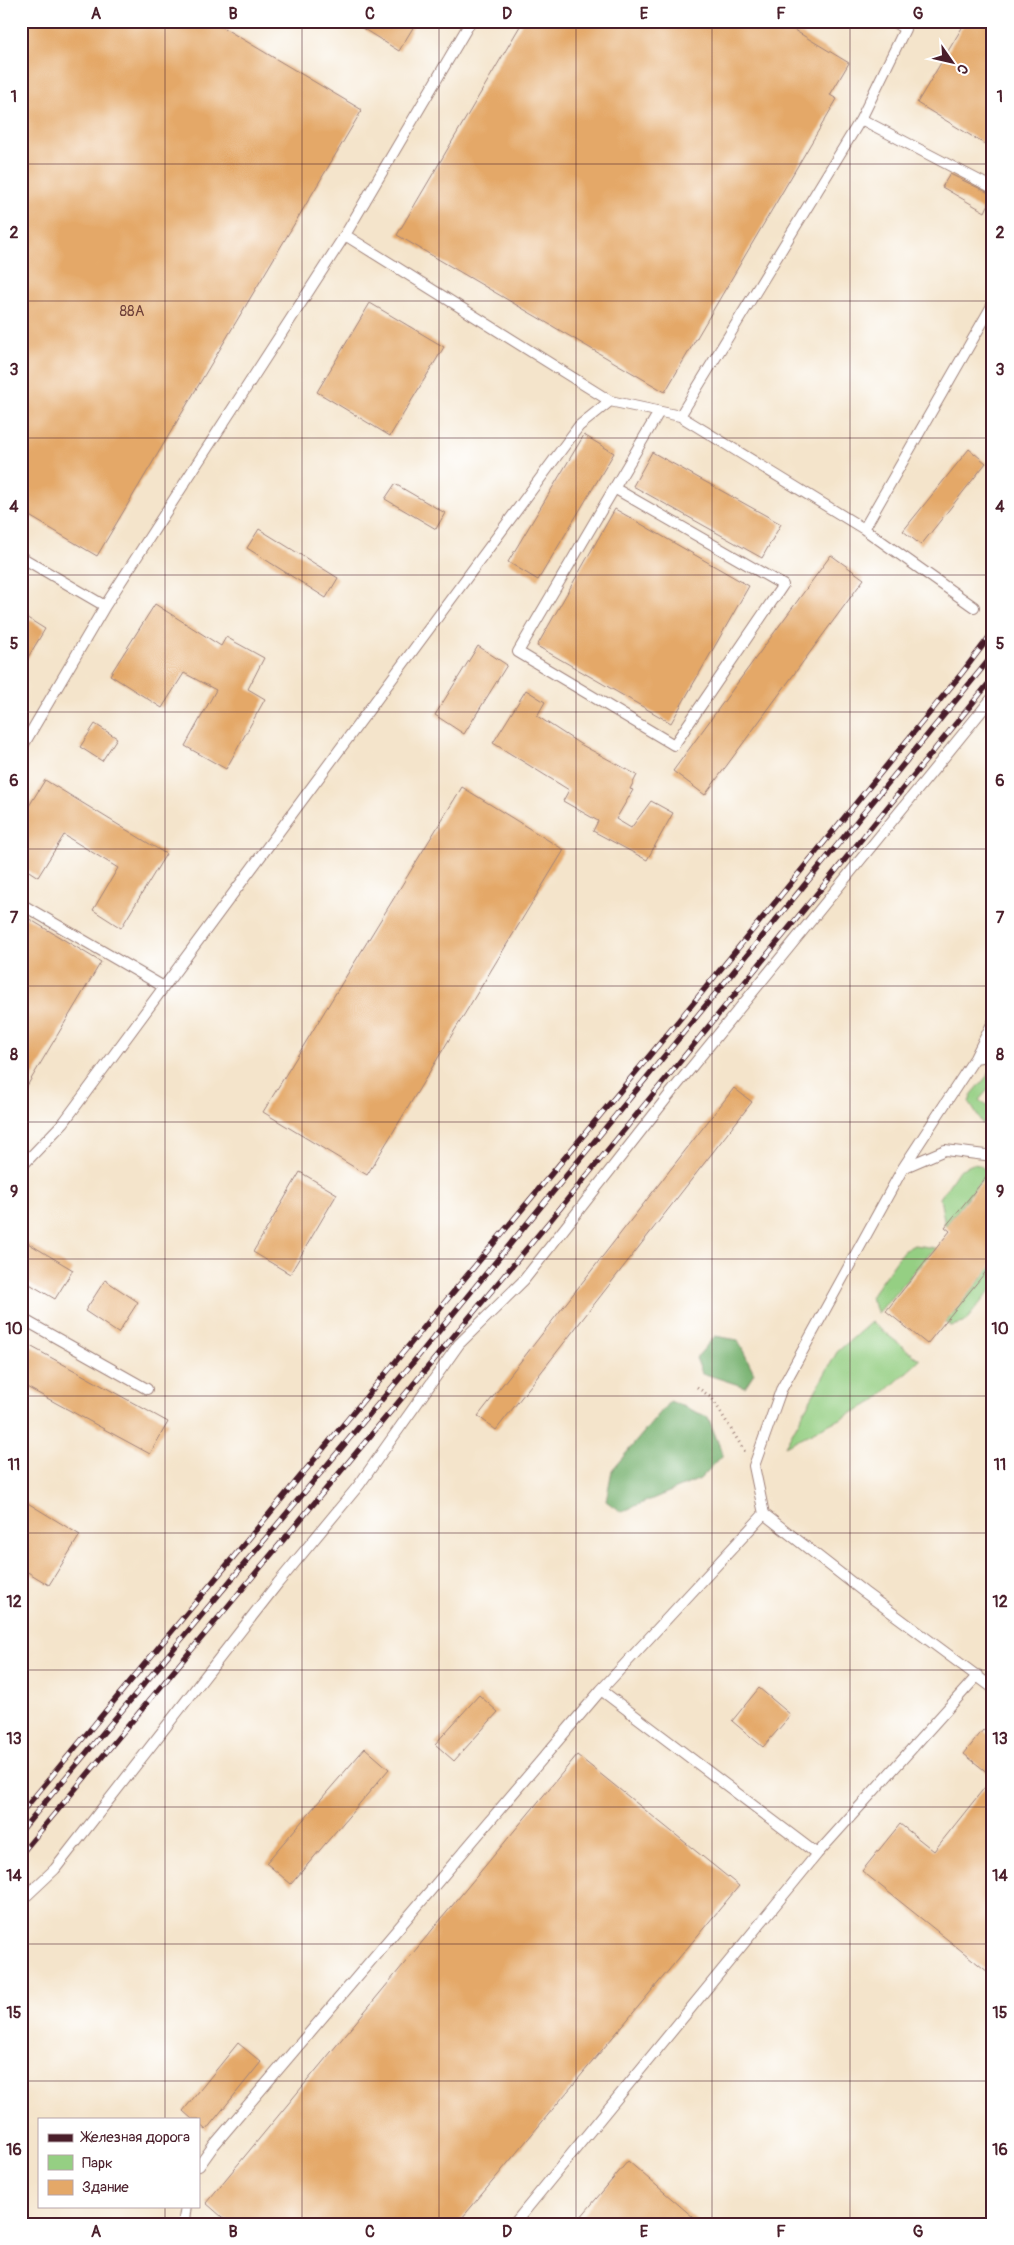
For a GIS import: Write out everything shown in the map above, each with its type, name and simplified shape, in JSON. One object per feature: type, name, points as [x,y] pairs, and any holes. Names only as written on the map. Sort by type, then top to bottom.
[{"type":"lane","points":[[21,749],[105,606],[345,235],[471,21]]},
{"type":"lane","points":[[680,416],[861,119],[906,29],[892,21]]},
{"type":"lane","points":[[861,119],[993,188]]},
{"type":"lane","points":[[345,235],[610,401],[680,416],[864,529],[974,607]]},
{"type":"lane","points":[[864,529],[993,304]]},
{"type":"lane","points":[[21,1168],[64,1122],[579,426],[610,401]]},
{"type":"lane","points":[[614,488],[783,585],[674,745],[518,652],[614,488],[659,412]]},
{"type":"lane","points":[[21,557],[105,606]]},
{"type":"lane","points":[[21,1901],[56,1869],[278,1583],[359,1485],[459,1344],[524,1280],[673,1090],[993,697]]},
{"type":"lane","points":[[21,904],[164,987]]},
{"type":"lane","points":[[993,1022],[975,1058],[903,1168],[781,1390],[754,1466],[764,1514],[864,1592],[993,1688]]},
{"type":"lane","points":[[975,1058],[993,1055]]},
{"type":"lane","points":[[903,1168],[945,1150],[993,1156]]},
{"type":"lane","points":[[21,1318],[147,1389]]},
{"type":"lane","points":[[200,2165],[214,2145],[600,1690],[764,1514]]},
{"type":"lane","points":[[514,2224],[817,1854],[978,1675]]},
{"type":"lane","points":[[600,1690],[817,1854]]},
{"type":"lane","points":[[186,2208],[184,2219],[189,2224]]},
{"type":"path","points":[[697,1387],[712,1398],[744,1452],[758,1453]]},
{"type":"green space","points":[[993,1069],[993,1084],[979,1100],[993,1111],[993,1132],[982,1123],[969,1102],[972,1094]]},
{"type":"green space","points":[[973,1164],[979,1165],[988,1172],[945,1226],[940,1198],[959,1170]]},
{"type":"green space","points":[[914,1245],[935,1248],[878,1313],[870,1297],[903,1251]]},
{"type":"green space","points":[[992,1266],[993,1287],[964,1323],[951,1326],[946,1322]]},
{"type":"green space","points":[[871,1322],[920,1360],[874,1402],[785,1446],[837,1352]]},
{"type":"green space","points":[[715,1336],[738,1340],[754,1373],[745,1387],[702,1373],[696,1358]]},
{"type":"green space","points":[[670,1401],[708,1417],[723,1455],[700,1479],[621,1512],[606,1501],[612,1470]]},
{"type":"building","points":[[21,21],[212,21],[362,110],[97,556],[21,511]]},
{"type":"building","points":[[351,21],[417,21],[399,51]]},
{"type":"building","points":[[523,21],[779,21],[849,63],[830,95],[837,99],[665,392],[397,235]]},
{"type":"building","points":[[966,21],[993,21],[993,149],[917,103]]},
{"type":"building","points":[[950,174],[993,195],[985,212],[942,187]]},
{"type":"building","points":[[370,303],[444,347],[390,436],[317,392]]},
{"type":"building","points":[[584,435],[614,453],[538,580],[508,562]]},
{"type":"building","points":[[969,449],[986,463],[921,545],[903,531]]},
{"type":"building","points":[[652,452],[781,524],[762,558],[633,486]]},
{"type":"building","points":[[395,484],[445,513],[436,529],[385,499]]},
{"type":"building","points":[[615,509],[749,586],[671,723],[537,646]]},
{"type":"building","points":[[259,529],[338,578],[326,598],[247,548]]},
{"type":"building","points":[[831,555],[864,579],[705,795],[673,771]]},
{"type":"building","points":[[155,604],[221,646],[226,637],[264,658],[248,689],[265,699],[226,769],[185,746],[216,690],[184,673],[162,708],[110,675]]},
{"type":"building","points":[[21,614],[45,629],[21,669]]},
{"type":"building","points":[[478,646],[507,665],[464,734],[435,715]]},
{"type":"building","points":[[526,690],[545,702],[537,716],[580,744],[637,775],[630,789],[633,790],[616,819],[631,828],[651,801],[673,813],[647,860],[593,831],[598,821],[563,801],[569,790],[493,743]]},
{"type":"building","points":[[95,724],[117,738],[102,761],[80,747]]},
{"type":"building","points":[[45,780],[166,854],[121,928],[93,910],[118,868],[64,835],[38,877],[21,866],[21,819]]},
{"type":"building","points":[[462,787],[564,850],[367,1175],[263,1112]]},
{"type":"building","points":[[21,914],[101,962],[21,1096]]},
{"type":"building","points":[[734,1088],[752,1102],[496,1430],[478,1416]]},
{"type":"building","points":[[993,1169],[993,1263],[927,1344],[886,1311],[950,1231],[945,1227]]},
{"type":"building","points":[[300,1172],[337,1194],[290,1274],[253,1252]]},
{"type":"building","points":[[21,1239],[73,1270],[55,1299],[21,1279]]},
{"type":"building","points":[[105,1280],[138,1302],[118,1333],[85,1311]]},
{"type":"building","points":[[21,1341],[168,1422],[150,1454],[21,1384]]},
{"type":"building","points":[[26,1502],[80,1535],[49,1585],[21,1568],[21,1511]]},
{"type":"building","points":[[759,1688],[791,1715],[763,1747],[732,1721]]},
{"type":"building","points":[[479,1695],[498,1712],[454,1761],[435,1744]]},
{"type":"building","points":[[983,1730],[993,1738],[993,1777],[964,1754]]},
{"type":"building","points":[[365,1748],[389,1769],[291,1884],[266,1863]]},
{"type":"building","points":[[577,1755],[739,1886],[457,2224],[230,2224],[206,2203]]},
{"type":"building","points":[[993,1777],[993,1976],[862,1871],[900,1824],[934,1851]]},
{"type":"building","points":[[238,2043],[261,2062],[206,2130],[200,2125],[200,2118],[191,2118],[183,2111]]},
{"type":"building","points":[[628,2161],[701,2224],[575,2224]]},
{"type":"railway","points":[[21,1813],[694,1002],[962,673],[993,632]]},
{"type":"railway","points":[[21,1831],[425,1348],[993,655]]},
{"type":"railway","points":[[21,1854],[549,1222],[993,678]]}]
